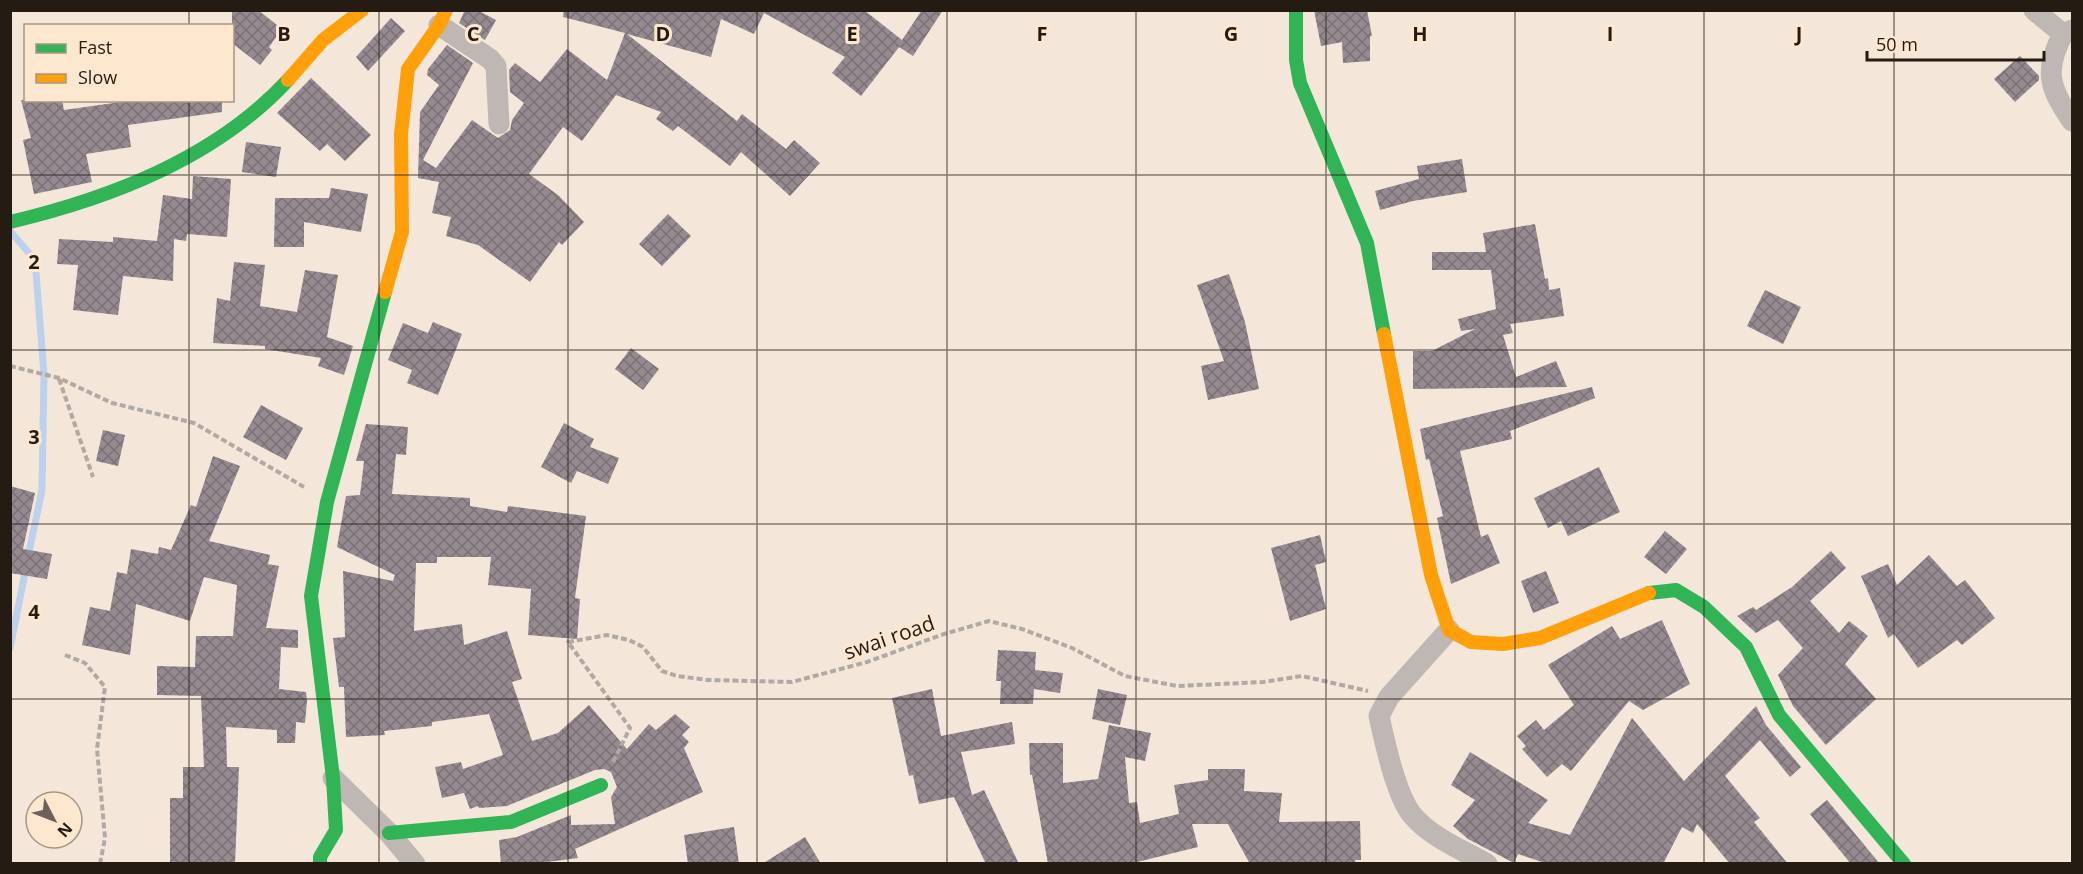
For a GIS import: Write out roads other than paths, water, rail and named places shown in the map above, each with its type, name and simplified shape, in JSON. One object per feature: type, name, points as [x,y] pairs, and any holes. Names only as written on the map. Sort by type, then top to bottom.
[{"type":"street","points":[[10,222],[45,215],[136,183],[226,132],[282,86],[313,50],[362,10]]},
{"type":"street","points":[[1296,10],[1296,60],[1300,83],[1367,243],[1431,575],[1449,630],[1471,642],[1503,644],[1531,639],[1644,594],[1676,590],[1704,607],[1746,647],[1779,716],[1904,863]]},
{"type":"street","points":[[2034,10],[2068,32],[2054,51],[2050,72],[2055,96],[2073,121]]},
{"type":"street","points":[[320,864],[320,856],[336,830],[333,778],[311,596],[327,502],[402,232],[401,134],[408,69],[443,18],[496,66],[499,123]]},
{"type":"street","points":[[1449,630],[1389,697],[1379,716],[1395,778],[1412,815],[1435,835],[1487,864]]},
{"type":"street","points":[[333,778],[389,833],[415,864]]},
{"type":"street","points":[[389,833],[511,822],[602,785]]},
{"type":"waterway","points":[[10,231],[35,260],[44,374],[42,490],[28,557]]},
{"type":"waterway","points":[[10,648],[26,568]]}]
